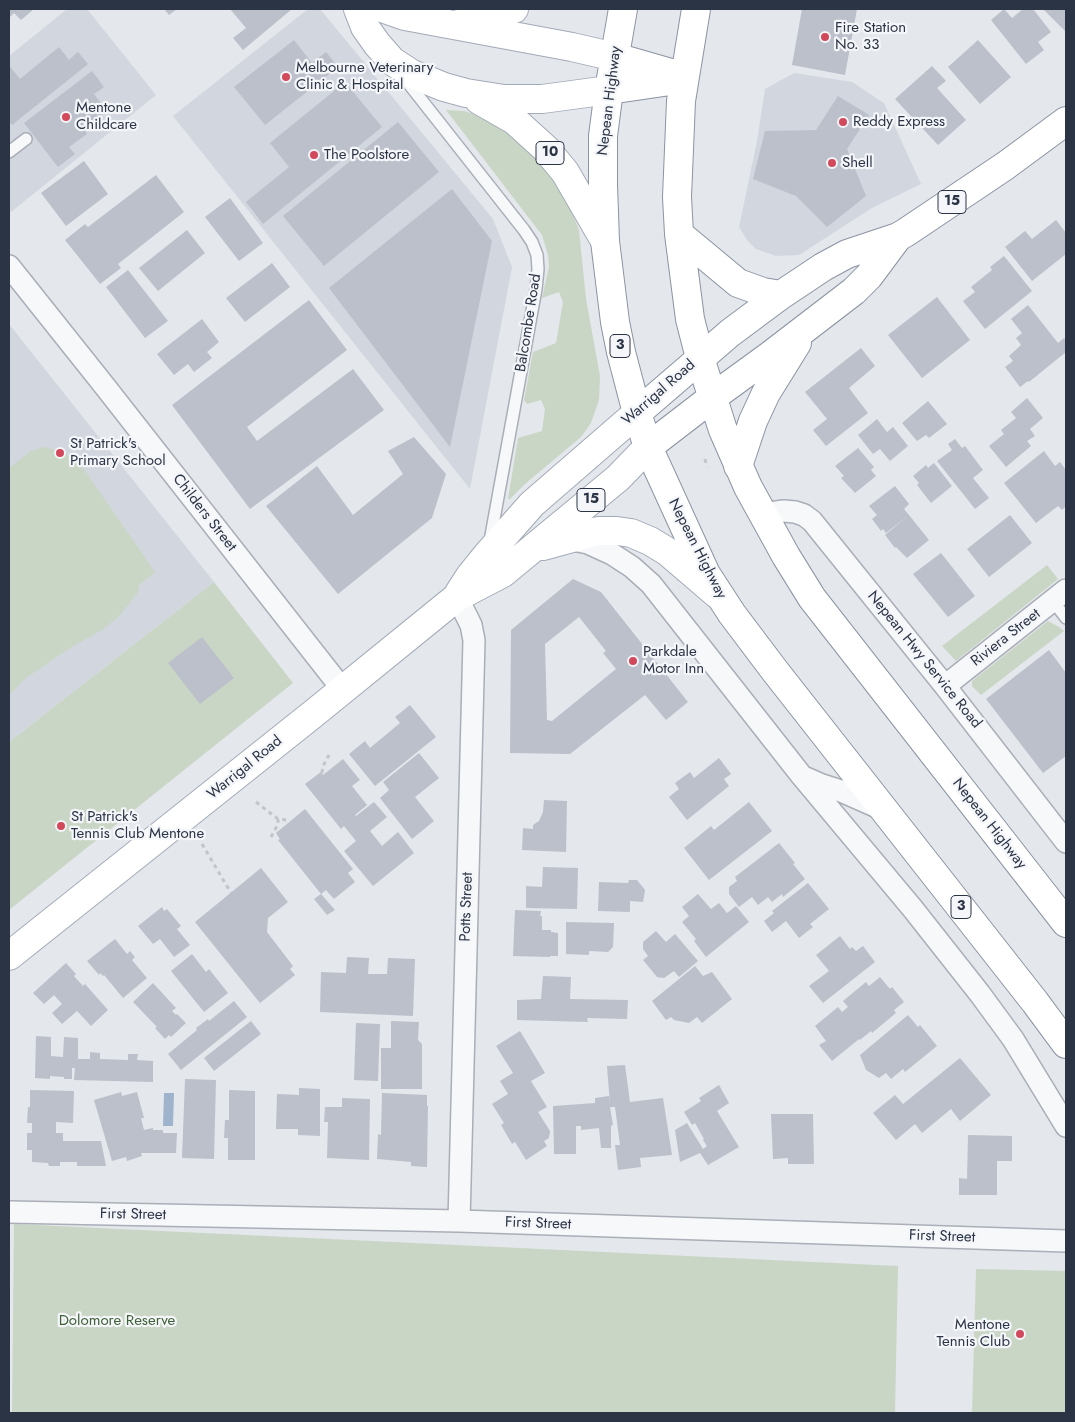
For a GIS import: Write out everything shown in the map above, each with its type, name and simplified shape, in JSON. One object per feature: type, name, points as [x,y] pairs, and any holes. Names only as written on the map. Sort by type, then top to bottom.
[{"type":"main road","name":"Balcombe Road","points":[[358,9],[365,27],[382,50],[397,65],[412,74],[444,87],[466,94],[525,100],[609,90]]},
{"type":"main road","points":[[385,9],[404,16],[567,46],[615,57],[684,78]]},
{"type":"main road","points":[[452,25],[514,9]]},
{"type":"main road","name":"Nepean Highway","points":[[623,9],[609,90],[603,144],[605,241],[614,322],[637,413],[648,447],[706,574],[745,633],[886,811],[1066,1044]]},
{"type":"main road","name":"Nepean Highway","points":[[696,9],[684,78],[680,127],[677,197],[679,234],[690,318],[700,358],[738,466],[762,514],[812,598],[1066,923]]},
{"type":"main road","name":"10","points":[[609,90],[684,78]]},
{"type":"main road","name":"10","points":[[466,94],[486,103],[514,120],[546,149],[564,172],[605,241]]},
{"type":"main road","name":"Warrigal Road","points":[[457,597],[470,576],[532,504],[730,332],[781,295],[847,254],[898,237],[998,172],[1066,121]]},
{"type":"main road","points":[[679,234],[738,283],[763,292],[781,295]]},
{"type":"main road","name":"Warrigal Road","points":[[9,956],[457,597],[503,572],[532,550],[618,478],[648,447],[854,291],[869,276],[898,237]]},
{"type":"main road","points":[[738,466],[753,421],[766,392],[809,325]]},
{"type":"main road","points":[[532,550],[566,539],[604,531],[624,532],[650,541],[668,552],[720,596]]},
{"type":"street","name":"Childers Street","points":[[9,266],[343,690]]},
{"type":"street","name":"Nepean Hwy Service Road","points":[[762,514],[784,511],[795,512],[812,521],[945,686],[1066,842]]},
{"type":"street","points":[[566,539],[588,544],[612,554],[646,578],[800,775],[913,909],[980,994],[1013,1039],[1066,1126]]},
{"type":"street","name":"Riviera Street","points":[[945,686],[1060,595]]},
{"type":"street","name":"Potts Street","points":[[457,597],[474,635],[459,1221]]},
{"type":"street","points":[[800,775],[886,811]]},
{"type":"street","name":"First Street","points":[[9,1212],[459,1221],[1066,1241]]},
{"type":"lane","name":"Balcombe Road","points":[[382,50],[524,230],[532,242],[537,255],[536,289],[497,509],[487,555]]},
{"type":"lane","points":[[9,152],[26,139]]},
{"type":"lane","points":[[1060,595],[1066,618]]},
{"type":"path","points":[[704,459],[707,467]]},
{"type":"path","points":[[322,773],[323,766],[330,755]]},
{"type":"path","points":[[256,802],[278,819],[289,822]]},
{"type":"path","points":[[270,837],[278,824],[278,819]]},
{"type":"path","points":[[202,844],[231,893]]},
{"type":"shaded area","points":[[67,9],[87,9],[156,95],[11,212],[9,209],[9,56]]},
{"type":"shaded area","points":[[308,9],[320,9],[493,219],[512,267],[470,489],[173,116]]},
{"type":"shaded area","name":"Shell","points":[[794,73],[852,82],[884,103],[921,184],[872,208],[799,255],[776,256],[756,249],[747,240],[739,227],[757,141],[765,89]]},
{"type":"shaded area","name":"St Patrick's Primary School","points":[[9,324],[214,582],[9,742]]},
{"type":"green space","points":[[446,110],[464,111],[477,115],[517,138],[535,154],[561,186],[579,230],[586,299],[600,376],[599,400],[591,423],[581,437],[510,499],[508,499],[518,438],[542,431],[545,409],[541,400],[527,404],[524,400],[533,352],[556,343],[563,302],[559,292],[542,298],[549,267],[548,255],[542,235]]},
{"type":"green space","points":[[44,447],[72,457],[83,468],[155,572],[139,585],[138,592],[118,617],[102,630],[70,648],[26,678],[9,695],[9,468],[31,451]]},
{"type":"green space","points":[[1047,565],[1058,579],[956,661],[942,646]]},
{"type":"green space","name":"St Patrick's Tennis Club Mentone","points":[[214,582],[293,683],[9,910],[9,742]]},
{"type":"green space","points":[[1048,621],[1064,631],[981,695],[972,686],[972,681]]},
{"type":"green space","name":"Dolomore Reserve","points":[[14,1224],[898,1266],[895,1413],[12,1413]]},
{"type":"green space","name":"Mentone Tennis Club","points":[[976,1269],[1066,1271],[1066,1413],[972,1413]]},
{"type":"water","points":[[164,1093],[174,1093],[173,1126],[163,1126]]},
{"type":"building","points":[[9,9],[34,9],[21,20],[14,13],[9,18]]},
{"type":"building","points":[[164,9],[177,9],[169,15]]},
{"type":"building","points":[[230,9],[292,9],[243,50],[233,38],[246,28]]},
{"type":"building","name":"Fire Station No. 33","points":[[802,9],[857,9],[845,75],[792,65]]},
{"type":"building","points":[[1004,9],[1012,18],[1023,9],[1033,9],[1051,32],[1038,42],[1044,50],[1026,64],[991,20]]},
{"type":"building","points":[[1043,9],[1066,9],[1066,32]]},
{"type":"building","name":"Melbourne Veterinary Clinic & Hospital","points":[[294,40],[312,63],[326,52],[338,67],[265,125],[234,87]]},
{"type":"building","points":[[978,40],[1011,77],[980,104],[948,67]]},
{"type":"building","points":[[59,47],[69,60],[78,52],[88,64],[12,125],[9,121],[9,65],[20,79]]},
{"type":"building","points":[[932,66],[946,81],[937,88],[966,120],[938,145],[895,99]]},
{"type":"building","name":"Mentone Childcare","points":[[92,71],[104,87],[94,94],[107,111],[84,129],[87,134],[69,147],[75,154],[58,167],[24,123]]},
{"type":"building","name":"The Poolstore","points":[[345,82],[382,127],[263,224],[246,202],[289,167],[270,143]]},
{"type":"building","points":[[838,96],[869,115],[847,149],[866,196],[827,227],[796,196],[753,179],[765,131],[816,130]]},
{"type":"building","points":[[398,122],[439,172],[324,266],[283,216]]},
{"type":"building","points":[[84,161],[108,194],[66,226],[41,193]]},
{"type":"building","points":[[156,175],[184,212],[118,264],[121,268],[100,284],[65,240],[85,224],[88,227]]},
{"type":"building","points":[[452,189],[492,241],[450,447],[329,288]]},
{"type":"building","points":[[230,198],[263,243],[239,261],[205,217]]},
{"type":"building","points":[[1056,220],[1066,233],[1066,254],[1032,281],[1005,247],[1025,231],[1032,239]]},
{"type":"building","points":[[187,230],[205,253],[158,291],[139,268]]},
{"type":"building","points":[[1004,256],[1032,291],[985,329],[963,301],[975,292],[971,287],[992,270],[990,267]]},
{"type":"building","points":[[272,263],[290,287],[245,322],[226,298]]},
{"type":"building","points":[[128,270],[168,321],[145,338],[106,287]]},
{"type":"building","points":[[937,297],[970,340],[922,378],[888,335]]},
{"type":"building","points":[[309,300],[347,350],[247,427],[257,441],[353,369],[384,410],[250,509],[172,405]]},
{"type":"building","points":[[1028,305],[1058,343],[1064,338],[1066,341],[1066,352],[1020,387],[1005,367],[1013,361],[1009,356],[1021,345],[1016,338],[1022,333],[1011,319]]},
{"type":"building","points":[[202,319],[219,342],[207,352],[212,358],[194,372],[188,364],[174,375],[157,354]]},
{"type":"building","points":[[861,348],[875,366],[849,388],[868,413],[826,446],[813,430],[827,419],[805,392]]},
{"type":"building","points":[[1027,398],[1043,418],[1030,429],[1035,436],[1027,441],[1031,446],[1006,467],[989,446],[1004,434],[1001,430],[1016,418],[1011,412]]},
{"type":"building","points":[[928,401],[947,424],[929,438],[926,435],[917,441],[902,423]]},
{"type":"building","points":[[877,419],[887,432],[893,427],[908,446],[890,461],[880,449],[873,454],[858,435]]},
{"type":"building","points":[[414,437],[446,474],[432,518],[338,594],[266,506],[317,466],[353,515],[403,474],[388,451]]},
{"type":"building","points":[[955,439],[962,448],[965,446],[983,470],[973,478],[989,498],[975,509],[937,461],[952,450],[948,444]]},
{"type":"building","points":[[858,448],[874,467],[871,470],[876,476],[855,493],[841,478],[844,476],[835,466]]},
{"type":"building","points":[[1044,451],[1055,466],[1060,462],[1066,470],[1066,506],[1062,510],[1058,506],[1036,523],[1004,483]]},
{"type":"building","points":[[934,463],[952,486],[931,503],[917,485],[919,483],[913,476],[926,465],[928,468]]},
{"type":"building","points":[[895,486],[909,504],[904,509],[909,515],[886,533],[883,529],[881,531],[872,519],[877,515],[869,506]]},
{"type":"building","points":[[909,515],[929,540],[907,558],[895,548],[885,535]]},
{"type":"building","points":[[1010,515],[1032,543],[989,577],[967,549]]},
{"type":"building","points":[[941,553],[975,596],[948,617],[913,574]]},
{"type":"building","name":"Parkdale Motor Inn","points":[[573,579],[601,592],[688,702],[666,720],[645,695],[570,754],[510,753],[511,630]],"holes":[[[579,617],[606,651],[603,653],[616,669],[552,721],[547,720],[545,644]]]},
{"type":"building","points":[[202,637],[234,678],[200,704],[168,663]]},
{"type":"building","points":[[1049,650],[1066,673],[1066,756],[1043,773],[986,699]]},
{"type":"building","points":[[410,705],[436,737],[375,786],[349,754],[365,741],[370,748],[400,723],[395,717]]},
{"type":"building","points":[[419,753],[439,778],[415,797],[434,821],[412,839],[380,798],[389,790],[383,782]]},
{"type":"building","points":[[719,758],[731,774],[724,779],[729,786],[687,820],[669,797],[679,789],[675,783],[690,772],[694,778]]},
{"type":"building","points":[[343,759],[360,780],[352,786],[367,805],[355,815],[374,802],[387,817],[370,831],[382,846],[398,832],[414,853],[373,886],[344,851],[356,841],[344,826],[341,829],[305,784],[321,772],[323,775]]},
{"type":"building","points":[[544,800],[567,801],[566,852],[522,850],[523,828],[533,829],[533,825],[539,821],[543,812]]},
{"type":"building","points":[[749,802],[772,831],[709,880],[684,848],[711,826],[714,830]]},
{"type":"building","points":[[305,809],[353,869],[348,873],[355,882],[334,899],[326,890],[321,894],[278,840],[280,839],[276,833]]},
{"type":"building","points":[[779,843],[805,879],[783,897],[782,894],[772,902],[768,897],[758,905],[752,897],[739,907],[729,894],[729,887],[737,881],[735,877]]},
{"type":"building","points":[[543,867],[578,868],[577,909],[526,908],[526,886],[542,887]]},
{"type":"building","points":[[261,868],[288,902],[268,918],[267,932],[293,966],[290,969],[295,975],[260,1003],[195,922]]},
{"type":"building","points":[[629,880],[637,880],[645,890],[643,902],[630,901],[630,912],[598,911],[599,882],[628,883]]},
{"type":"building","points":[[808,883],[829,909],[810,924],[813,927],[799,938],[786,921],[772,932],[764,921],[774,913],[772,911]]},
{"type":"building","points":[[321,894],[335,910],[327,915],[314,899]]},
{"type":"building","points":[[698,894],[711,909],[719,903],[727,913],[736,906],[749,922],[706,957],[694,941],[696,939],[682,922],[689,916],[682,907]]},
{"type":"building","points":[[162,907],[164,911],[167,909],[181,926],[177,929],[190,945],[174,957],[160,939],[153,944],[138,926]]},
{"type":"building","points":[[515,910],[541,911],[542,930],[551,930],[551,932],[558,933],[558,956],[513,956]]},
{"type":"building","points":[[566,922],[614,923],[613,947],[608,952],[589,951],[589,955],[566,954]]},
{"type":"building","points":[[656,931],[666,942],[675,934],[698,961],[679,977],[674,971],[664,978],[657,977],[643,960],[648,956],[643,949],[643,942]]},
{"type":"building","points":[[840,936],[850,949],[852,947],[856,951],[863,946],[875,962],[823,1003],[809,986],[829,971],[816,955]]},
{"type":"building","points":[[115,939],[127,954],[130,951],[135,957],[132,960],[147,978],[123,998],[104,975],[100,973],[99,975],[87,961]]},
{"type":"building","points":[[192,954],[206,972],[209,969],[228,993],[204,1012],[171,971]]},
{"type":"building","points":[[347,957],[369,958],[368,974],[387,974],[388,958],[415,959],[413,1016],[320,1012],[321,972],[346,973]]},
{"type":"building","points":[[66,963],[76,974],[74,976],[83,986],[85,984],[108,1010],[91,1026],[77,1011],[62,1024],[52,1013],[62,1004],[54,995],[44,1004],[33,993]]},
{"type":"building","points":[[695,966],[703,976],[712,972],[732,999],[702,1023],[697,1017],[689,1023],[674,1020],[671,1017],[666,1020],[652,1001]]},
{"type":"building","points":[[543,976],[571,977],[570,999],[628,1000],[627,1019],[587,1018],[588,1022],[517,1020],[517,1000],[541,999]]},
{"type":"building","points":[[880,977],[890,989],[892,987],[904,1002],[894,1010],[896,1013],[872,1033],[871,1031],[859,1039],[832,1061],[819,1045],[826,1041],[815,1026],[838,1007],[842,1012],[848,1007],[843,1001],[866,982],[869,986]]},
{"type":"building","points":[[153,983],[176,1008],[172,1011],[186,1023],[171,1037],[169,1035],[165,1039],[155,1028],[157,1027],[133,1002]]},
{"type":"building","points":[[234,1001],[247,1017],[181,1070],[168,1054],[197,1030],[196,1028],[208,1019],[209,1021]]},
{"type":"building","points":[[908,1015],[918,1027],[920,1025],[937,1046],[905,1072],[903,1069],[891,1079],[886,1073],[879,1078],[866,1070],[860,1055]]},
{"type":"building","points":[[251,1021],[261,1034],[214,1071],[204,1058]]},
{"type":"building","points":[[391,1021],[419,1022],[418,1040],[422,1044],[422,1089],[381,1089],[381,1048],[391,1048]]},
{"type":"building","points":[[356,1023],[380,1024],[378,1081],[354,1080]]},
{"type":"building","points":[[520,1031],[545,1073],[531,1081],[547,1107],[538,1112],[550,1131],[549,1138],[544,1141],[547,1146],[526,1160],[515,1142],[512,1144],[501,1125],[504,1123],[492,1104],[508,1094],[500,1081],[513,1073],[496,1046]]},
{"type":"building","points":[[36,1036],[51,1037],[51,1056],[63,1057],[64,1037],[78,1038],[78,1059],[90,1059],[90,1052],[100,1053],[100,1059],[128,1060],[128,1054],[138,1054],[137,1060],[153,1061],[153,1082],[74,1080],[75,1068],[72,1068],[72,1079],[50,1076],[50,1079],[35,1078]]},
{"type":"building","points":[[960,1058],[991,1095],[960,1121],[951,1109],[922,1133],[915,1124],[896,1140],[873,1113],[895,1095],[903,1104]]},
{"type":"building","points":[[625,1065],[630,1102],[663,1098],[672,1155],[640,1158],[641,1167],[618,1170],[615,1145],[620,1145],[615,1107],[610,1107],[613,1125],[611,1126],[611,1148],[601,1148],[599,1128],[581,1130],[581,1126],[576,1126],[576,1154],[554,1154],[553,1106],[595,1103],[595,1098],[609,1096],[610,1105],[607,1066]]},
{"type":"building","points":[[185,1079],[216,1080],[214,1159],[182,1158]]},
{"type":"building","points":[[719,1085],[729,1103],[717,1111],[739,1147],[708,1165],[700,1153],[680,1162],[675,1130],[687,1123],[703,1149],[707,1146],[695,1123],[692,1125],[684,1112],[701,1101],[699,1098]]},
{"type":"building","points":[[299,1088],[320,1089],[320,1136],[298,1135],[298,1129],[276,1129],[277,1094],[299,1095]]},
{"type":"building","points":[[30,1090],[74,1091],[73,1123],[56,1122],[56,1133],[63,1133],[63,1141],[101,1141],[106,1166],[77,1166],[77,1162],[60,1162],[60,1166],[49,1166],[48,1163],[32,1162],[32,1150],[27,1150],[27,1133],[32,1133],[32,1123],[27,1123],[28,1107],[30,1107]]},
{"type":"building","points":[[229,1090],[255,1091],[255,1160],[228,1160],[228,1138],[224,1138],[225,1120],[229,1120]]},
{"type":"building","points":[[121,1092],[122,1096],[137,1092],[144,1118],[141,1118],[144,1130],[153,1128],[153,1130],[163,1130],[163,1133],[177,1133],[176,1153],[141,1153],[142,1156],[127,1161],[126,1157],[112,1161],[94,1100]]},
{"type":"building","points":[[382,1093],[427,1095],[427,1167],[411,1166],[411,1162],[377,1159],[378,1134],[381,1135]]},
{"type":"building","points":[[342,1098],[370,1099],[369,1160],[327,1158],[328,1122],[324,1122],[325,1107],[342,1107]]},
{"type":"building","points":[[771,1114],[813,1114],[814,1164],[788,1164],[788,1158],[773,1159]]},
{"type":"building","points":[[968,1135],[1012,1136],[1012,1161],[997,1161],[997,1195],[959,1195],[959,1178],[967,1179]]},
{"type":"place","name":"Fire Station No. 33","points":[[825,37]]},
{"type":"place","name":"Melbourne Veterinary Clinic & Hospital","points":[[286,77]]},
{"type":"place","name":"Mentone Childcare","points":[[66,117]]},
{"type":"place","name":"Reddy Express","points":[[843,122]]},
{"type":"place","name":"The Poolstore","points":[[314,155]]},
{"type":"place","name":"Shell","points":[[832,163]]},
{"type":"place","name":"St Patrick's Primary School","points":[[60,453]]},
{"type":"place","name":"Parkdale Motor Inn","points":[[633,661]]},
{"type":"place","name":"St Patrick's Tennis Club Mentone","points":[[61,826]]},
{"type":"place","name":"Mentone Tennis Club","points":[[1020,1334]]}]
